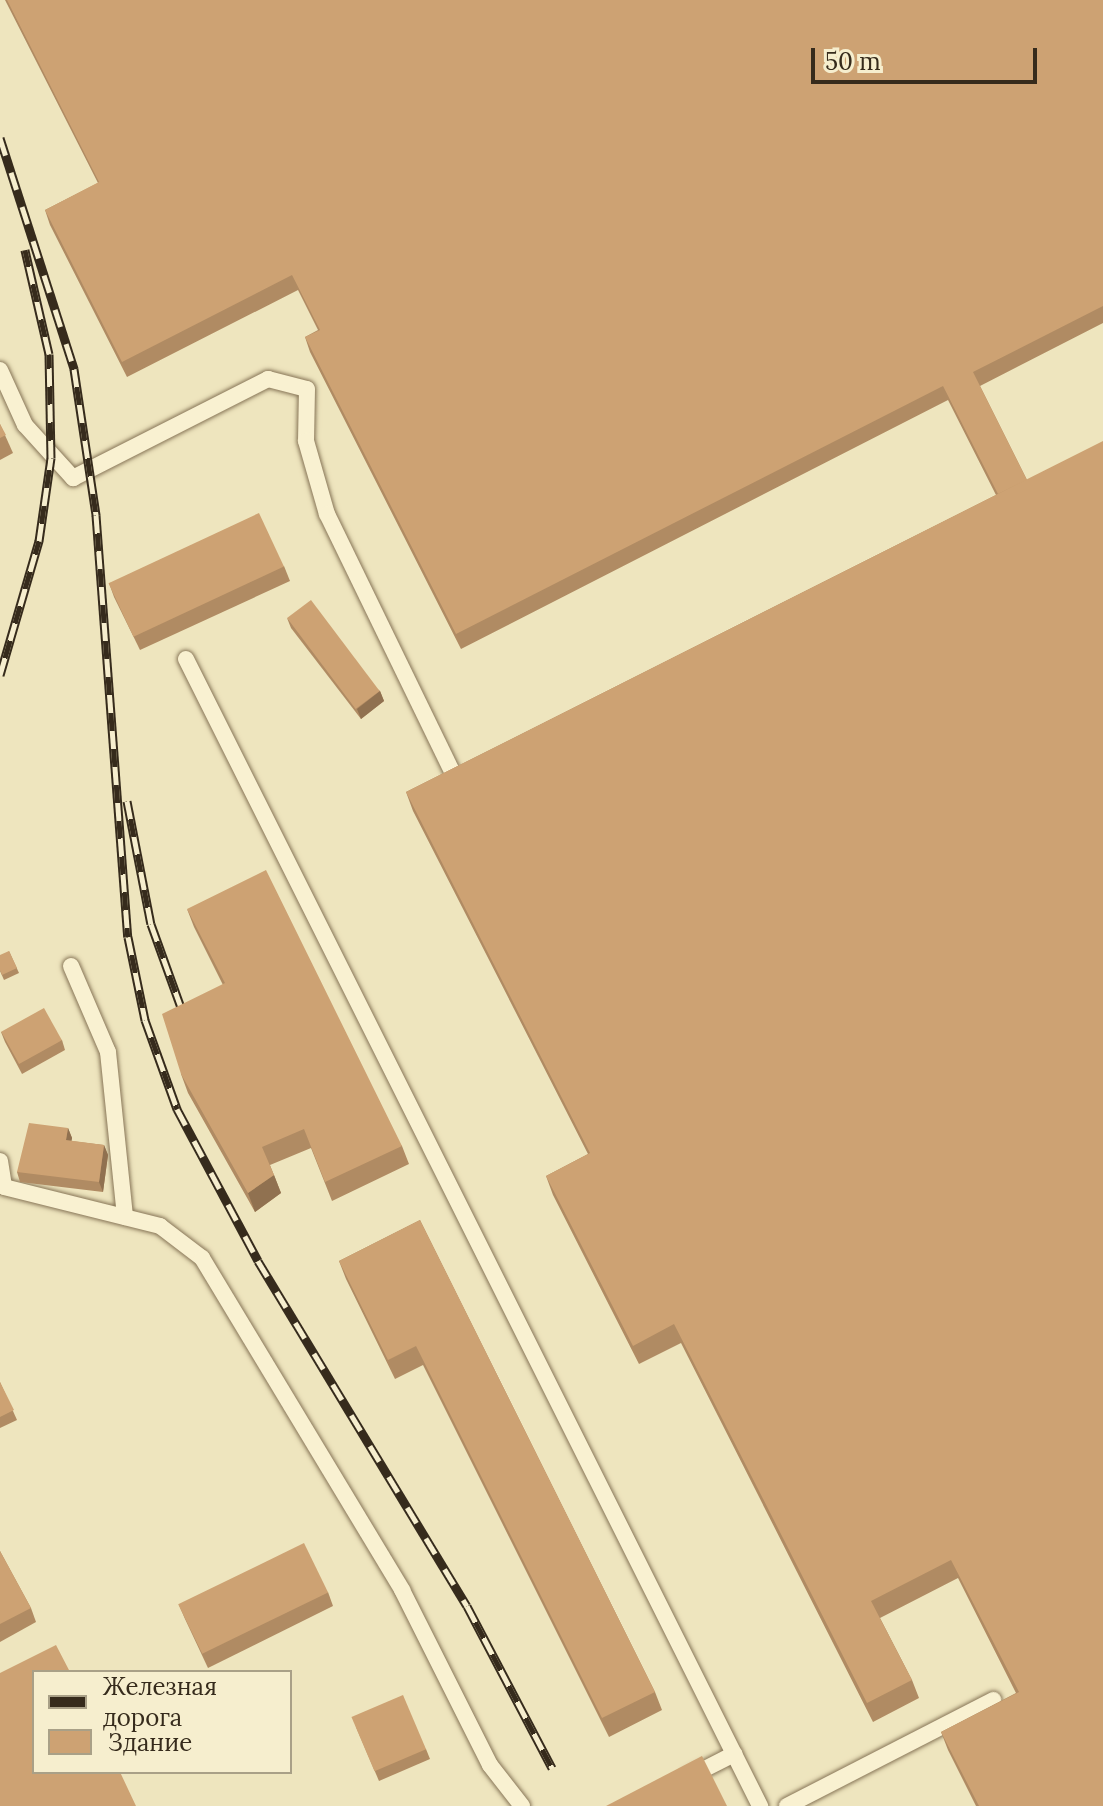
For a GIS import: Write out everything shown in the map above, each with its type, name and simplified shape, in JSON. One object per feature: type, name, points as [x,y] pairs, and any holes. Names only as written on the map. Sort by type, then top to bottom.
[{"type":"lane","points":[[0,370],[25,425],[73,478],[268,379],[307,389],[306,441],[327,514],[454,775]]},
{"type":"lane","points":[[186,659],[760,1806]]},
{"type":"lane","points":[[71,966],[108,1052],[125,1217]]},
{"type":"lane","points":[[0,1161],[4,1187],[160,1226],[202,1258],[402,1590],[490,1765],[522,1806]]},
{"type":"lane","points":[[787,1806],[993,1700]]},
{"type":"lane","points":[[669,1787],[734,1754]]},
{"type":"building","points":[[7,0],[1103,0],[1103,306],[973,372],[1027,480],[998,494],[943,386],[456,634],[305,337],[320,330],[292,275],[122,362],[45,210],[99,182]]},
{"type":"building","points":[[0,424],[6,435],[0,438]]},
{"type":"building","points":[[1103,441],[1103,1806],[979,1806],[941,1732],[1019,1692],[951,1560],[871,1601],[912,1680],[867,1703],[674,1324],[633,1346],[546,1176],[590,1153],[406,792]]},
{"type":"building","points":[[259,513],[284,566],[133,637],[109,583]]},
{"type":"building","points":[[311,600],[380,691],[356,709],[287,618]]},
{"type":"building","points":[[266,870],[402,1146],[325,1182],[304,1129],[262,1147],[274,1175],[248,1193],[181,1074],[162,1014],[225,983],[187,909]]},
{"type":"building","points":[[9,951],[17,968],[2,975],[0,955]]},
{"type":"building","points":[[44,1008],[62,1040],[19,1064],[1,1032]]},
{"type":"building","points":[[29,1123],[68,1128],[66,1140],[104,1145],[99,1182],[17,1172]]},
{"type":"building","points":[[420,1220],[655,1692],[602,1718],[416,1346],[388,1360],[339,1261]]},
{"type":"building","points":[[0,1382],[14,1410],[0,1417]]},
{"type":"building","points":[[304,1543],[328,1592],[202,1654],[178,1604]]},
{"type":"building","points":[[0,1551],[31,1608],[0,1624]]},
{"type":"building","points":[[56,1645],[69,1670],[32,1670],[32,1774],[121,1774],[136,1806],[0,1806],[0,1673]]},
{"type":"building","points":[[403,1695],[426,1749],[375,1771],[351,1717]]},
{"type":"building","points":[[702,1756],[727,1806],[606,1806]]},
{"type":"railway","points":[[0,138],[74,369],[96,515],[128,937],[145,1020],[177,1109],[258,1261],[467,1606],[552,1768]]},
{"type":"railway","points":[[0,675],[39,541],[51,458],[49,354],[25,250]]},
{"type":"railway","points":[[127,801],[151,924],[187,1024]]}]
